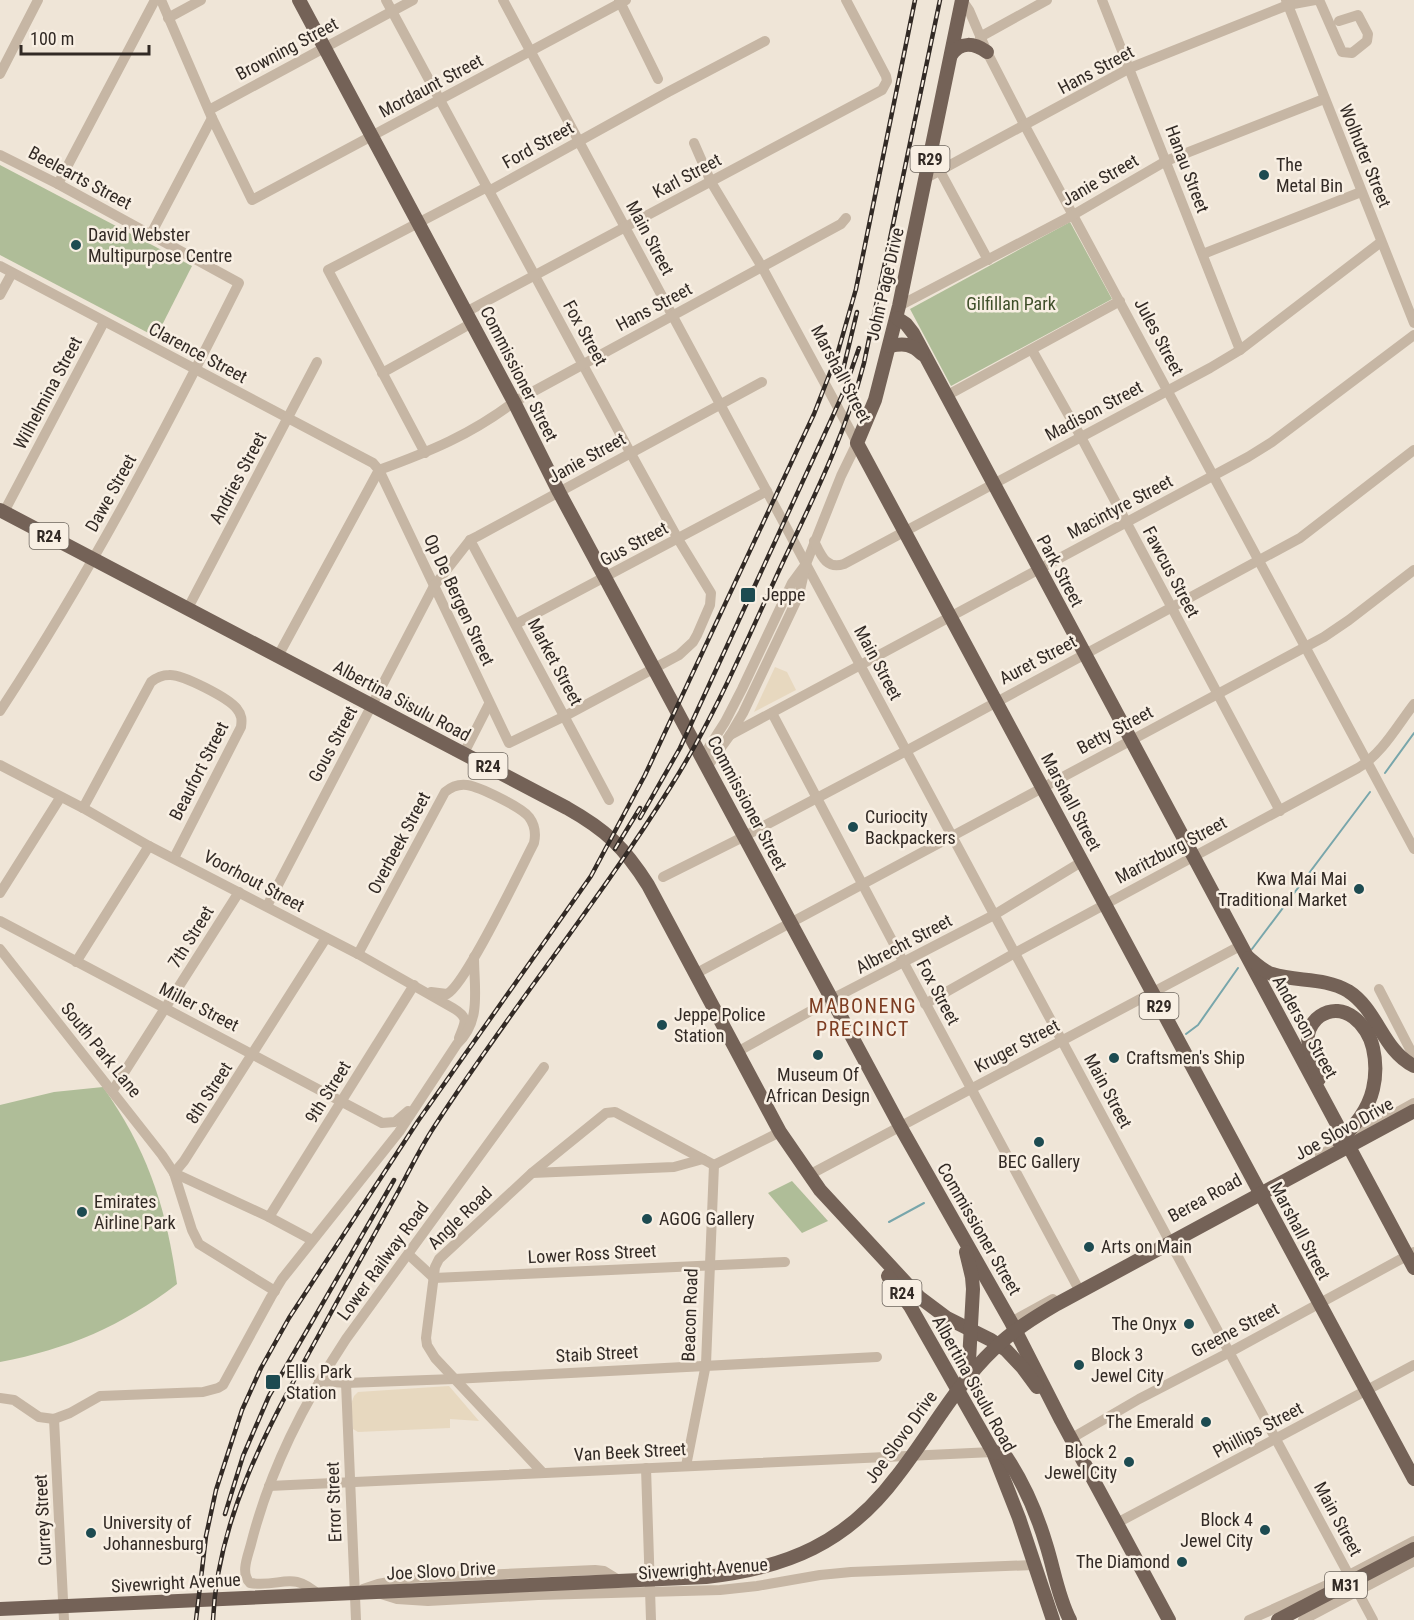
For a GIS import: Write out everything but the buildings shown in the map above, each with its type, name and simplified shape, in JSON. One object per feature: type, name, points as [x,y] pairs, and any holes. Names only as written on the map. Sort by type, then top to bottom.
[{"type":"main road","name":"Commissioner Street","points":[[299,0],[514,402],[559,492],[901,1128],[1011,1322],[1169,1620]]},
{"type":"main road","name":"John Page Drive","points":[[857,443],[875,400],[890,346],[951,55],[965,2]]},
{"type":"main road","points":[[951,55],[955,50],[968,44],[987,52]]},
{"type":"main road","name":"Park Street","points":[[898,312],[913,333],[1164,802]]},
{"type":"main road","points":[[890,346],[908,344],[924,356]]},
{"type":"main road","name":"Marshall Street","points":[[857,443],[1414,1479]]},
{"type":"main road","name":"Albertina Sisulu Road","points":[[2,511],[464,753],[603,830],[631,858],[780,1132],[820,1190],[919,1297],[931,1307],[991,1340],[1013,1357],[1061,1420]]},
{"type":"main road","name":"Anderson Street","points":[[1164,802],[1345,1140],[1412,1259]]},
{"type":"main road","points":[[1242,949],[1260,968],[1278,975],[1321,981],[1347,990],[1365,1005],[1394,1051],[1414,1066]]},
{"type":"main road","points":[[1319,1163],[1364,1113],[1375,1076],[1373,1047],[1362,1024],[1349,1014],[1340,1011],[1326,1013],[1314,1022],[1308,1035],[1326,1104]]},
{"type":"main road","name":"Joe Slovo Drive","points":[[354,1592],[706,1577],[746,1572],[796,1558],[850,1525],[881,1496],[971,1374],[995,1347],[1014,1331],[1057,1304],[1414,1111]]},
{"type":"main road","name":"Albertina Sisulu Road","points":[[820,1190],[836,1217],[898,1288],[993,1452],[1019,1518],[1053,1620]]},
{"type":"main road","points":[[959,1230],[972,1277],[968,1407]]},
{"type":"main road","points":[[993,1452],[1002,1453],[1009,1461],[1038,1520],[1070,1620]]},
{"type":"main road","name":"M31","points":[[1278,1620],[1414,1549]]},
{"type":"main road","points":[[1371,1572],[1414,1556]]},
{"type":"main road","name":"Sivewright Avenue","points":[[0,1610],[64,1613],[258,1597],[320,1596],[354,1592]]},
{"type":"street","points":[[0,74],[38,0]]},
{"type":"street","points":[[58,184],[155,0]]},
{"type":"street","points":[[151,234],[210,114],[160,0]]},
{"type":"street","points":[[168,18],[201,0]]},
{"type":"street","name":"Fox Street","points":[[386,0],[630,453],[711,593],[711,600],[693,642],[679,655],[655,669]]},
{"type":"street","name":"Browning Street","points":[[210,114],[325,47],[412,0]]},
{"type":"street","name":"Main Street","points":[[503,0],[1373,1620]]},
{"type":"street","name":"Karl Street","points":[[382,373],[534,275],[882,90],[887,81],[882,66],[846,0]]},
{"type":"street","points":[[980,37],[1047,0]]},
{"type":"street","name":"Hanau Street","points":[[1102,0],[1240,350]]},
{"type":"street","points":[[1316,0],[1320,2],[1342,52],[1352,52],[1367,41],[1368,34],[1358,15],[1339,21]]},
{"type":"street","name":"Hans Street","points":[[926,178],[1130,68],[1287,2],[1316,0]]},
{"type":"street","points":[[621,1],[658,79]]},
{"type":"street","name":"Mordaunt Street","points":[[210,114],[252,200],[621,1]]},
{"type":"street","name":"Jules Street","points":[[965,2],[987,52],[1025,126],[1414,849]]},
{"type":"street","name":"Wolhuter Street","points":[[1287,2],[1414,323]]},
{"type":"street","name":"Ford Street","points":[[382,373],[328,270],[487,187],[489,191],[765,41]]},
{"type":"street","name":"Janie Street","points":[[898,312],[1166,161],[1324,99]]},
{"type":"street","name":"Marshall Street","points":[[694,143],[711,182],[762,267],[857,443]]},
{"type":"street","name":"Beelearts Street","points":[[0,154],[239,283]]},
{"type":"street","points":[[940,171],[988,260]]},
{"type":"street","points":[[1203,254],[1361,192]]},
{"type":"street","name":"Hans Street","points":[[379,470],[425,453],[475,429],[514,402],[841,224],[846,218]]},
{"type":"street","name":"Madison Street","points":[[814,541],[824,561],[830,565],[839,566],[1240,350],[1381,242]]},
{"type":"street","name":"Clarence Street","points":[[0,266],[373,464],[379,470]]},
{"type":"street","points":[[0,296],[12,273]]},
{"type":"street","name":"Dawe Street","points":[[0,711],[54,628],[94,560],[239,283]]},
{"type":"street","points":[[946,396],[1120,301]]},
{"type":"street","name":"Wilhelmina Street","points":[[2,511],[104,322]]},
{"type":"street","name":"Macintyre Street","points":[[730,735],[951,618],[1272,442],[1414,335]]},
{"type":"street","name":"Fawcus Street","points":[[1032,350],[1081,437],[1280,811]]},
{"type":"street","name":"Andries Street","points":[[188,609],[317,362]]},
{"type":"street","points":[[382,373],[425,453]]},
{"type":"street","name":"Janie Street","points":[[470,540],[762,382]]},
{"type":"street","name":"John Page Drive","points":[[703,759],[725,722],[814,541],[857,443]]},
{"type":"street","name":"Auret Street","points":[[663,877],[817,798],[1260,560],[1310,531],[1414,450]]},
{"type":"street","points":[[278,656],[379,470]]},
{"type":"street","name":"Op De Bergen Street","points":[[379,470],[509,743],[565,716]]},
{"type":"street","name":"Gus Street","points":[[516,624],[769,493]]},
{"type":"street","name":"Gous Street","points":[[267,906],[434,586],[470,540]]},
{"type":"street","name":"Market Street","points":[[470,540],[609,800]]},
{"type":"street","name":"John Page Drive","points":[[703,759],[730,735],[743,713],[799,594],[804,560]]},
{"type":"street","name":"Betty Street","points":[[695,974],[953,838],[1043,787],[1219,695],[1338,629],[1414,570]]},
{"type":"street","points":[[565,716],[655,669]]},
{"type":"street","name":"Beaufort Street","points":[[82,808],[147,686],[163,676],[179,675],[192,682],[232,704],[239,711],[242,719],[241,727],[174,858]]},
{"type":"street","points":[[464,753],[489,704]]},
{"type":"street","name":"Maritzburg Street","points":[[925,1004],[1368,762],[1414,704]]},
{"type":"street","name":"Fox Street","points":[[772,713],[1077,1286]]},
{"type":"street","name":"Voorhout Street","points":[[0,765],[148,846],[358,954],[463,1014],[465,1021],[457,1044]]},
{"type":"street","name":"Overbeek Street","points":[[358,954],[438,802],[450,788],[461,785],[474,786],[520,810],[530,818],[534,825],[535,837],[534,843],[474,957]]},
{"type":"street","points":[[0,893],[60,798]]},
{"type":"street","points":[[76,962],[148,846]]},
{"type":"street","name":"Albrecht Street","points":[[737,1052],[832,999],[994,915],[1083,861]]},
{"type":"street","name":"7th Street","points":[[113,1090],[238,892]]},
{"type":"street","name":"Miller Street","points":[[0,921],[382,1123]]},
{"type":"street","name":"8th Street","points":[[174,1173],[254,1054],[326,938]]},
{"type":"street","name":"South Park Lane","points":[[0,949],[113,1090],[174,1173]]},
{"type":"street","name":"Kruger Street","points":[[809,1175],[1242,949]]},
{"type":"street","points":[[418,987],[441,994],[450,993],[474,957]]},
{"type":"street","points":[[382,1123],[399,1120],[417,1102],[457,1044],[469,1032],[473,1019],[474,957]]},
{"type":"street","name":"9th Street","points":[[269,1217],[341,1102],[418,987]]},
{"type":"street","points":[[1379,989],[1414,1057]]},
{"type":"street","name":"Lower Railway Road","points":[[320,1596],[299,1581],[252,1584],[246,1578],[245,1569],[268,1486],[300,1415],[346,1339],[544,1067]]},
{"type":"street","points":[[0,1398],[14,1400],[39,1417],[54,1419],[100,1396],[203,1392],[219,1388],[227,1380],[248,1337],[275,1291],[314,1238],[399,1132],[415,1109],[417,1102]]},
{"type":"street","name":"Berea Road","points":[[1011,1322],[1168,1239],[1414,1103]]},
{"type":"street","name":"Angle Road","points":[[542,1472],[454,1379],[435,1358],[427,1345],[426,1329],[436,1263],[442,1254],[532,1173],[606,1113],[615,1112],[622,1115],[703,1159]]},
{"type":"street","points":[[314,1238],[319,1226],[386,1140],[387,1130],[382,1123]]},
{"type":"street","points":[[532,1173],[674,1167],[703,1159],[714,1165],[780,1132]]},
{"type":"street","name":"Beacon Road","points":[[686,1466],[706,1364],[714,1165]]},
{"type":"street","points":[[174,1173],[314,1238]]},
{"type":"street","points":[[174,1173],[192,1230],[200,1244],[275,1291]]},
{"type":"street","points":[[409,1255],[434,1278]]},
{"type":"street","name":"Greene Street","points":[[1072,1438],[1139,1399],[1318,1303],[1412,1259]]},
{"type":"street","name":"Lower Ross Street","points":[[434,1278],[785,1262]]},
{"type":"street","name":"Staib Street","points":[[319,1381],[346,1383],[454,1379],[706,1364],[877,1357]]},
{"type":"street","name":"Phillips Street","points":[[1117,1523],[1414,1365]]},
{"type":"street","name":"Error Street","points":[[346,1383],[356,1620]]},
{"type":"street","name":"Currey Street","points":[[54,1419],[64,1613]]},
{"type":"street","name":"Van Beek Street","points":[[268,1486],[993,1452]]},
{"type":"street","points":[[645,1468],[651,1620]]},
{"type":"street","points":[[1254,1619],[1349,1575],[1414,1541]]},
{"type":"street","points":[[1303,1620],[1414,1562]]},
{"type":"street","name":"Sivewright Avenue","points":[[375,1592],[397,1599],[428,1601],[650,1591],[691,1592],[757,1586],[851,1572],[1034,1565]]},
{"type":"street","points":[[354,1592],[378,1584],[411,1578],[595,1569],[607,1573],[636,1592]]},
{"type":"green space","name":"David Webster Multipurpose Centre","points":[[0,165],[192,266],[156,337],[0,255]]},
{"type":"green space","name":"Gilfillan Park","points":[[1070,222],[1112,299],[951,386],[910,309]]},
{"type":"green space","name":"Emirates Airline Park","points":[[103,1087],[132,1134],[153,1181],[167,1230],[177,1284],[136,1312],[93,1334],[49,1350],[0,1362],[0,1105],[54,1092]]},
{"type":"green space","points":[[792,1181],[828,1221],[802,1233],[768,1193]]},
{"type":"shaded area","points":[[775,667],[787,672],[796,690],[754,712]]},
{"type":"shaded area","points":[[449,1386],[479,1421],[450,1419],[450,1428],[358,1432],[353,1429],[351,1404],[358,1392]]},
{"type":"waterway","points":[[1385,773],[1414,733]]},
{"type":"waterway","points":[[1252,949],[1370,792]]},
{"type":"waterway","points":[[1186,1034],[1198,1025],[1238,968]]},
{"type":"waterway","points":[[889,1222],[924,1203]]},
{"type":"railway","points":[[196,1620],[206,1536],[216,1490],[242,1410],[261,1368],[289,1318],[418,1121],[591,876],[645,775],[814,414],[837,355],[856,289],[915,0]]},
{"type":"railway","points":[[213,1620],[217,1578],[226,1537],[239,1497],[273,1420],[434,1127],[492,1041],[614,872],[671,786],[703,732],[818,489],[839,440],[864,363],[940,0]]},
{"type":"railway","points":[[843,370],[857,312]]},
{"type":"railway","points":[[640,818],[680,748],[844,391],[859,348]]},
{"type":"railway","points":[[615,849],[640,808]]},
{"type":"railway","points":[[225,1514],[243,1456],[269,1396],[394,1180]]},
{"type":"place","name":"The Metal Bin","points":[[1264,175]]},
{"type":"place","name":"David Webster Multipurpose Centre","points":[[76,245]]},
{"type":"place","name":"Jeppe","points":[[748,595]]},
{"type":"place","name":"Curiocity Backpackers","points":[[853,827]]},
{"type":"place","name":"Kwa Mai Mai Traditional Market","points":[[1359,889]]},
{"type":"place","name":"Jeppe Police Station","points":[[662,1025]]},
{"type":"place","name":"Museum Of African Design","points":[[818,1055]]},
{"type":"place","name":"Craftsmen's Ship","points":[[1114,1058]]},
{"type":"place","name":"BEC Gallery","points":[[1039,1142]]},
{"type":"place","name":"Emirates Airline Park","points":[[82,1212]]},
{"type":"place","name":"AGOG Gallery","points":[[647,1219]]},
{"type":"place","name":"Arts on Main","points":[[1089,1247]]},
{"type":"place","name":"The Onyx","points":[[1189,1324]]},
{"type":"place","name":"Block 3 Jewel City","points":[[1079,1365]]},
{"type":"place","name":"Ellis Park Station","points":[[273,1382]]},
{"type":"place","name":"The Emerald","points":[[1206,1422]]},
{"type":"place","name":"Block 2 Jewel City","points":[[1129,1462]]},
{"type":"place","name":"Block 4 Jewel City","points":[[1265,1530]]},
{"type":"place","name":"University of Johannesburg","points":[[91,1533]]},
{"type":"place","name":"The Diamond","points":[[1182,1562]]},
{"type":"district","name":"MABONENG PRECINCT","points":[[863,1018]]}]
